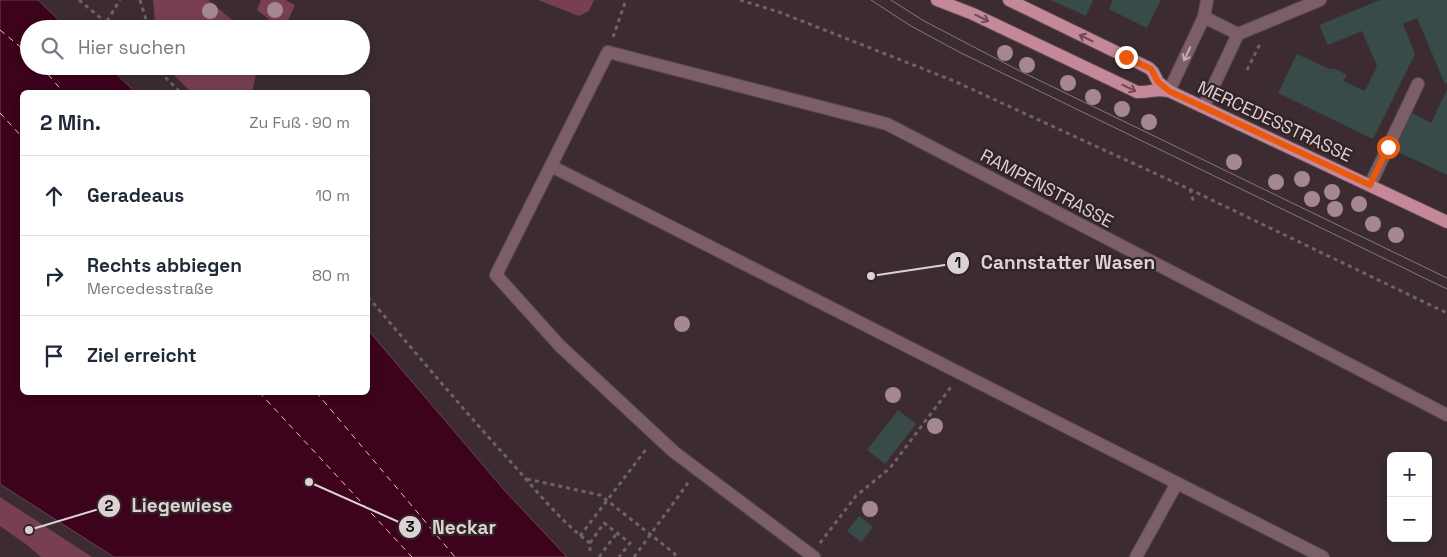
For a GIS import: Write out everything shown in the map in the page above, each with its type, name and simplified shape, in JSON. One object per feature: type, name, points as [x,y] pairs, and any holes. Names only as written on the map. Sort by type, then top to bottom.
[{"type":"main road","name":"MERCEDESSTRASSE","points":[[937,0],[973,14],[1137,92],[1143,93],[1160,89],[1204,106],[1447,222]]},
{"type":"main road","name":"MERCEDESSTRASSE","points":[[1009,0],[1149,68],[1158,82],[1169,91]]},
{"type":"street","points":[[1169,91],[1204,17],[1207,0]]},
{"type":"street","points":[[1204,106],[1238,34],[1320,0]]},
{"type":"street","points":[[1204,17],[1238,34]]},
{"type":"street","points":[[608,52],[496,275],[560,346],[674,452],[812,556]]},
{"type":"street","name":"RAMPENSTRASSE","points":[[608,52],[887,124],[1447,415]]},
{"type":"street","points":[[1370,185],[1418,84]]},
{"type":"street","points":[[551,166],[1323,557]]},
{"type":"street","points":[[1136,557],[1177,483]]},
{"type":"path","points":[[79,0],[106,20]]},
{"type":"path","points":[[108,20],[120,0]]},
{"type":"path","points":[[140,0],[147,20]]},
{"type":"path","points":[[608,52],[626,0]]},
{"type":"path","points":[[740,0],[779,12],[954,81],[1189,188],[1447,313]]},
{"type":"path","points":[[1247,70],[1259,45]]},
{"type":"path","points":[[164,76],[178,90]]},
{"type":"path","points":[[1189,188],[1194,204]]},
{"type":"path","points":[[370,299],[526,479],[575,532],[590,542]]},
{"type":"path","points":[[812,556],[856,496],[890,468],[961,374]]},
{"type":"path","points":[[580,536],[656,435]]},
{"type":"path","points":[[634,557],[698,470]]},
{"type":"path","points":[[526,479],[600,495],[674,553],[676,557]]},
{"type":"path","points":[[590,551],[590,542],[604,523],[630,543],[619,557]]},
{"type":"path","points":[[598,557],[617,533]]},
{"type":"shaded area","points":[[0,0],[38,0],[59,20],[20,20],[20,75],[117,75],[133,90],[20,90],[20,395],[370,395],[370,332],[505,491],[567,557],[114,557],[0,484]]},
{"type":"shaded area","points":[[153,0],[208,0],[232,20],[155,20]]},
{"type":"shaded area","points":[[261,0],[285,0],[295,5],[288,20],[270,20],[257,10]]},
{"type":"shaded area","points":[[538,0],[594,0],[589,11],[579,16]]},
{"type":"shaded area","points":[[174,75],[256,75],[252,90],[189,90]]},
{"type":"shaded area","points":[[0,497],[92,557],[41,557],[0,526]]},
{"type":"building","points":[[1051,0],[1093,0],[1086,16]]},
{"type":"building","points":[[1113,0],[1161,0],[1147,28],[1109,9]]},
{"type":"building","points":[[1380,0],[1447,0],[1447,83],[1445,84],[1417,18],[1403,24],[1415,54],[1373,139],[1278,93],[1297,54],[1347,75],[1343,81],[1365,91],[1377,66],[1362,31],[1328,45],[1319,25]]},
{"type":"building","points":[[1447,90],[1447,175],[1394,150],[1412,113],[1431,123]]},
{"type":"building","points":[[898,410],[916,424],[885,464],[867,450]]},
{"type":"building","points":[[859,516],[873,527],[861,542],[847,531]]},
{"type":"ferry route","points":[[0,30],[20,47]]},
{"type":"ferry route","points":[[49,75],[61,90]]},
{"type":"ferry route","points":[[0,113],[20,135]]},
{"type":"ferry route","points":[[262,395],[412,557]]},
{"type":"ferry route","points":[[319,395],[455,557]]},
{"type":"tram line","points":[[871,0],[911,26],[961,53],[1447,289]]},
{"type":"tram line","points":[[891,0],[924,21],[1020,71],[1447,278]]},
{"type":"place","name":"Cannstatter Wasen","points":[[871,276]]},
{"type":"place","name":"Neckar","points":[[309,482]]},
{"type":"place","name":"Liegewiese","points":[[29,530]]},
{"type":"route","points":[[1126,57],[1151,69],[1156,80],[1169,91],[1370,185],[1388,147]]}]
